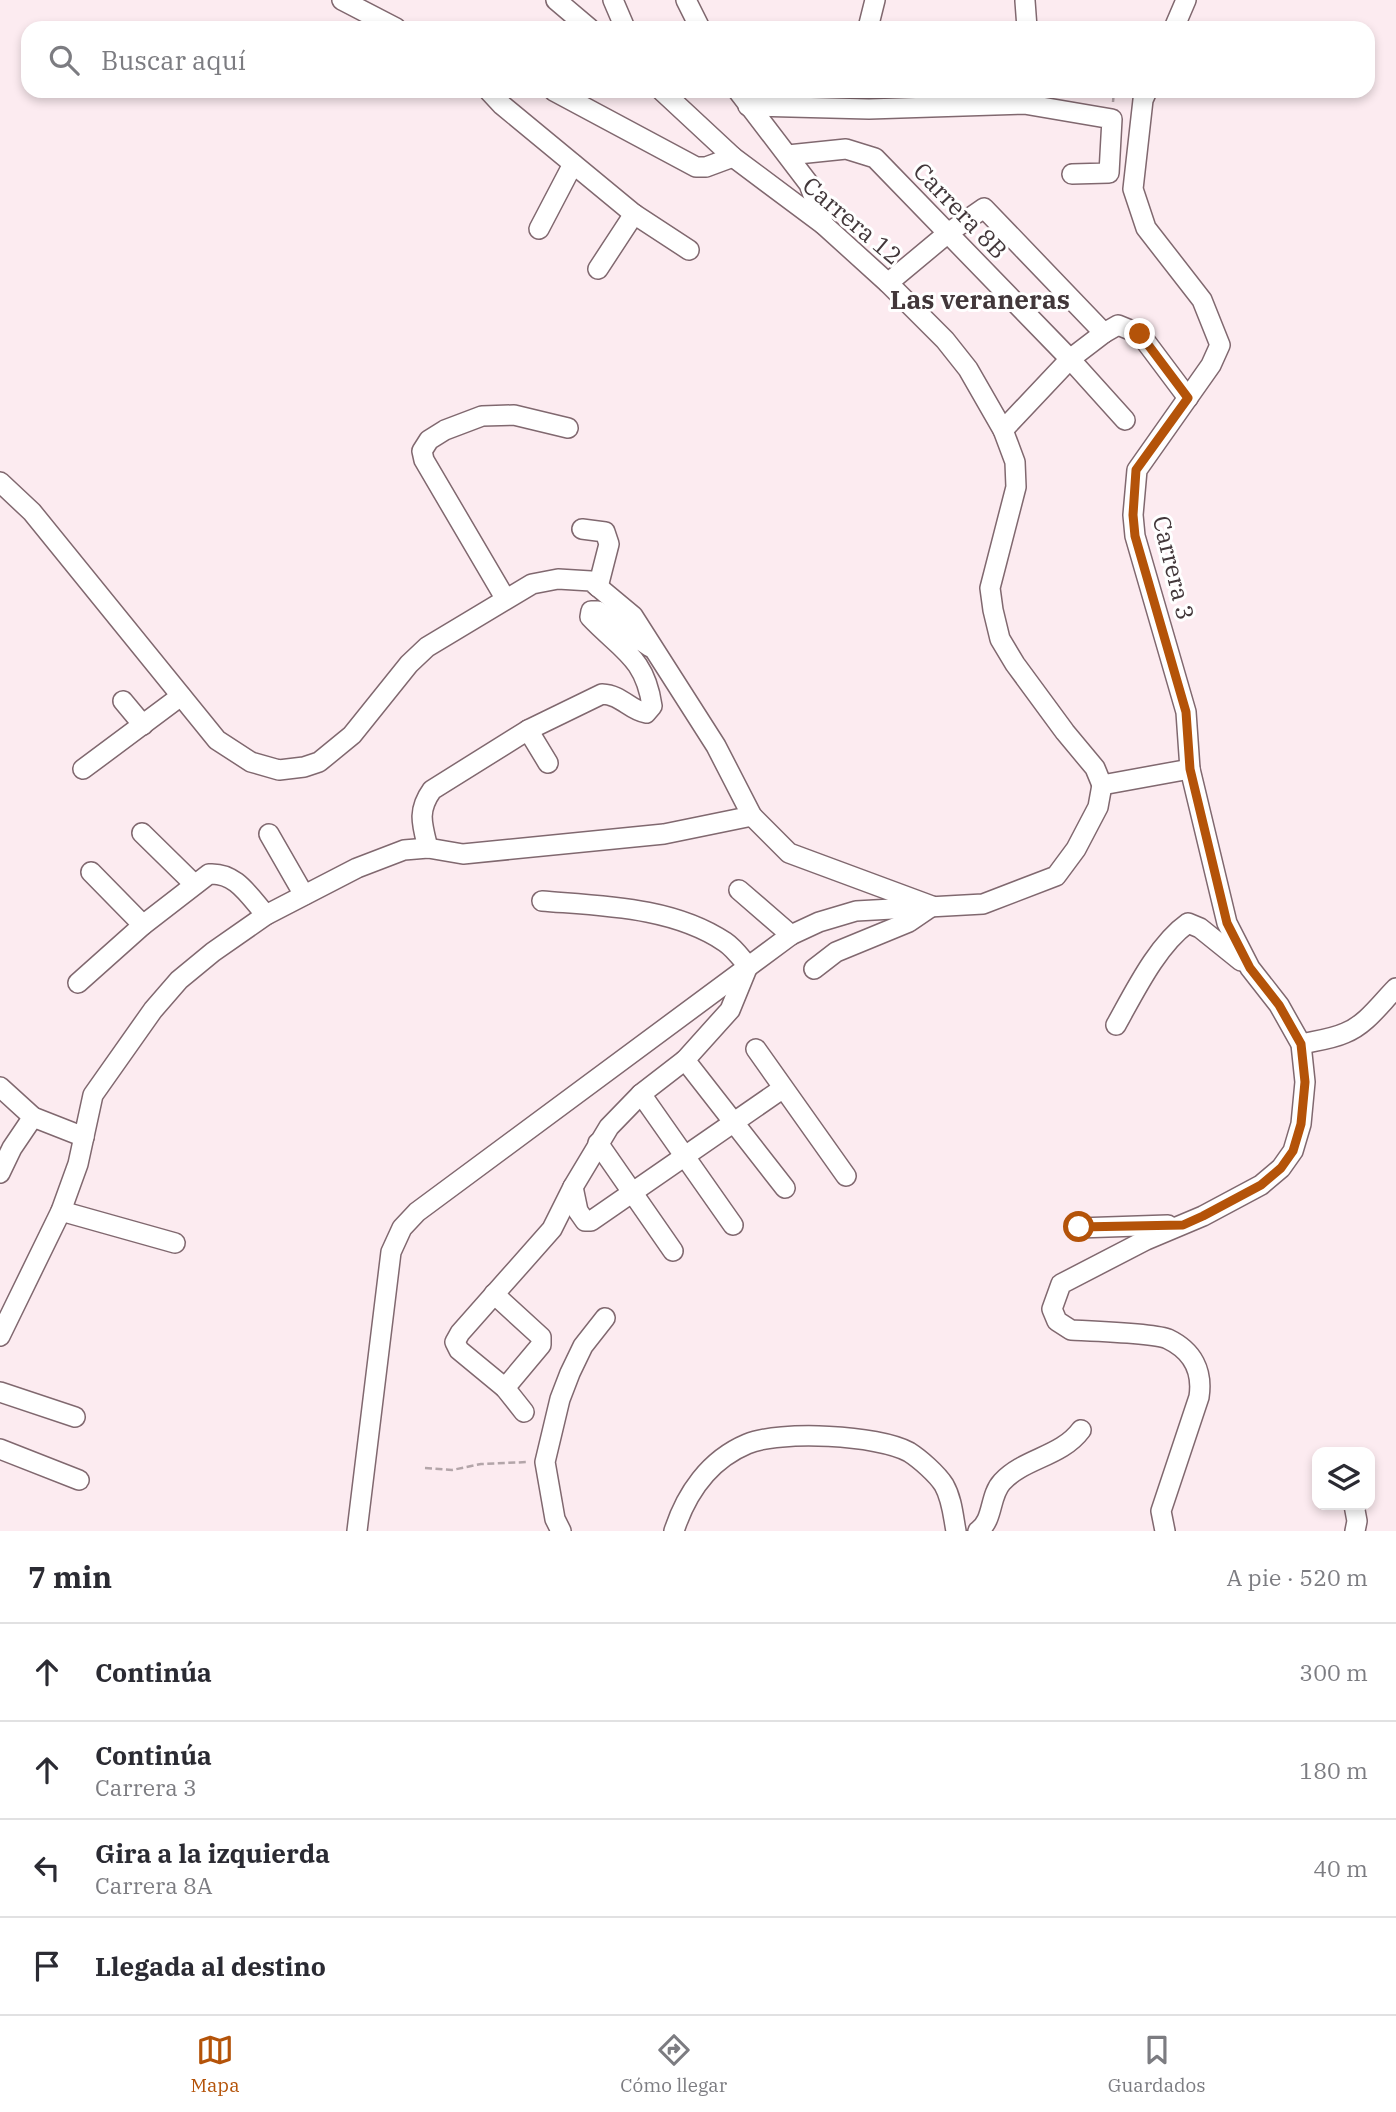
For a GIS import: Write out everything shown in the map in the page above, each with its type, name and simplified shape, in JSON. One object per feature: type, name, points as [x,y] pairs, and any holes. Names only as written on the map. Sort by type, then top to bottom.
[{"type":"street","points":[[342,0],[382,21]]},
{"type":"street","points":[[556,0],[581,21]]},
{"type":"street","points":[[613,0],[622,21]]},
{"type":"street","points":[[686,0],[696,21]]},
{"type":"street","points":[[870,21],[875,0]]},
{"type":"street","points":[[1019,0],[1025,21]]},
{"type":"street","points":[[1177,21],[1186,0]]},
{"type":"street","points":[[496,98],[634,214],[689,250]]},
{"type":"street","points":[[567,98],[696,167],[706,167],[733,158]]},
{"type":"street","name":"Carrera 12","points":[[669,98],[733,158],[824,225],[888,283],[945,340],[968,369],[1003,430],[1015,462],[1016,487],[990,588],[1000,639],[1065,732],[1095,768],[1102,785]]},
{"type":"street","points":[[743,98],[869,110],[1024,98],[1112,119],[1109,173],[1072,174]]},
{"type":"street","points":[[743,98],[809,184],[824,225]]},
{"type":"street","name":"Carrera 3","points":[[1144,98],[1133,189],[1146,228],[1202,300],[1220,345],[1211,365],[1136,470],[1133,515],[1135,536],[1186,712],[1190,769],[1227,923],[1250,968]]},
{"type":"street","name":"Carrera 8B","points":[[788,155],[846,149],[875,159],[1070,359],[1125,420]]},
{"type":"street","points":[[539,229],[573,164]]},
{"type":"street","points":[[888,283],[948,233],[984,208],[1104,333]]},
{"type":"street","points":[[598,269],[634,214]]},
{"type":"street","points":[[1003,430],[1070,359],[1118,325],[1140,334],[1188,398]]},
{"type":"street","points":[[505,598],[424,460],[422,451],[429,440],[446,430],[482,416],[514,415],[568,429]]},
{"type":"street","points":[[0,482],[32,512],[216,740],[251,762],[279,770],[319,762],[352,735],[409,664],[427,647],[505,598],[532,584],[558,579],[591,582],[633,616],[716,746],[752,816],[789,853],[932,906]]},
{"type":"street","points":[[582,529],[604,532],[609,544],[598,587]]},
{"type":"street","points":[[428,848],[421,817],[426,798],[432,790],[528,730],[602,694],[614,695],[638,711],[646,713],[652,706],[650,690],[643,672],[632,656],[590,617],[591,611],[597,611],[657,652]]},
{"type":"street","points":[[83,769],[181,696]]},
{"type":"street","points":[[123,701],[143,725]]},
{"type":"street","points":[[528,730],[548,762]]},
{"type":"street","points":[[357,1531],[391,1252],[402,1228],[417,1212],[791,935],[819,922],[856,911],[983,904],[1056,876],[1076,849],[1098,807],[1102,785],[1190,769]]},
{"type":"street","points":[[0,1336],[61,1210],[78,1164],[93,1094],[178,980],[266,915],[357,868],[404,850],[428,848],[463,854],[664,834],[752,816]]},
{"type":"street","points":[[142,833],[194,884]]},
{"type":"street","points":[[269,834],[304,895]]},
{"type":"street","points":[[91,872],[144,925]]},
{"type":"street","points":[[78,984],[144,925],[209,874],[221,873],[235,879],[266,915]]},
{"type":"street","points":[[739,890],[791,935]]},
{"type":"street","points":[[542,901],[615,907],[662,916],[726,943],[748,966]]},
{"type":"street","points":[[814,969],[836,952],[909,922],[932,906]]},
{"type":"street","points":[[1116,1025],[1145,974],[1177,930],[1188,923],[1221,943],[1250,968],[1279,1005],[1301,1044],[1305,1082],[1301,1124],[1293,1151],[1281,1168],[1261,1185],[1203,1216],[1146,1240],[1061,1283],[1052,1309],[1058,1321],[1070,1330],[1166,1338],[1187,1352],[1197,1365],[1201,1384],[1199,1397],[1161,1511],[1165,1531]]},
{"type":"street","points":[[524,1412],[505,1388],[459,1350],[456,1342],[460,1333],[552,1229],[573,1187],[609,1127],[640,1094],[685,1060],[730,1010],[748,966]]},
{"type":"street","points":[[1301,1044],[1353,1030],[1396,988]]},
{"type":"street","points":[[756,1049],[846,1176]]},
{"type":"street","points":[[685,1060],[732,1124],[785,1188]]},
{"type":"street","points":[[0,1087],[33,1116],[83,1137]]},
{"type":"street","points":[[573,1187],[578,1211],[585,1221],[591,1221],[782,1089]]},
{"type":"street","points":[[640,1094],[733,1225]]},
{"type":"street","points":[[0,1173],[12,1148],[33,1116]]},
{"type":"street","points":[[598,1143],[673,1251]]},
{"type":"street","points":[[61,1210],[175,1243]]},
{"type":"street","points":[[1079,1227],[1183,1225]]},
{"type":"street","points":[[494,1294],[541,1338],[541,1345],[505,1388]]},
{"type":"street","points":[[561,1531],[555,1519],[545,1462],[560,1399],[570,1373],[583,1346],[605,1318]]},
{"type":"street","points":[[0,1392],[75,1417]]},
{"type":"street","points":[[978,1531],[988,1521],[994,1493],[1005,1479],[1018,1469],[1067,1446],[1081,1430]]},
{"type":"street","points":[[674,1531],[681,1510],[694,1486],[719,1461],[747,1444],[777,1436],[833,1437],[889,1445],[910,1453],[943,1483],[952,1501],[956,1531]]},
{"type":"street","points":[[0,1449],[79,1480]]},
{"type":"street","points":[[1355,1510],[1355,1531]]},
{"type":"path","points":[[425,1468],[452,1470],[481,1464],[545,1462]]},
{"type":"district","name":"Las veraneras","points":[[980,300]]},
{"type":"route","points":[[1079,1227],[1183,1225],[1261,1185],[1281,1168],[1293,1151],[1301,1124],[1305,1082],[1301,1044],[1279,1005],[1250,968],[1227,923],[1190,769],[1186,712],[1135,536],[1133,515],[1136,470],[1188,398],[1140,334]]}]
